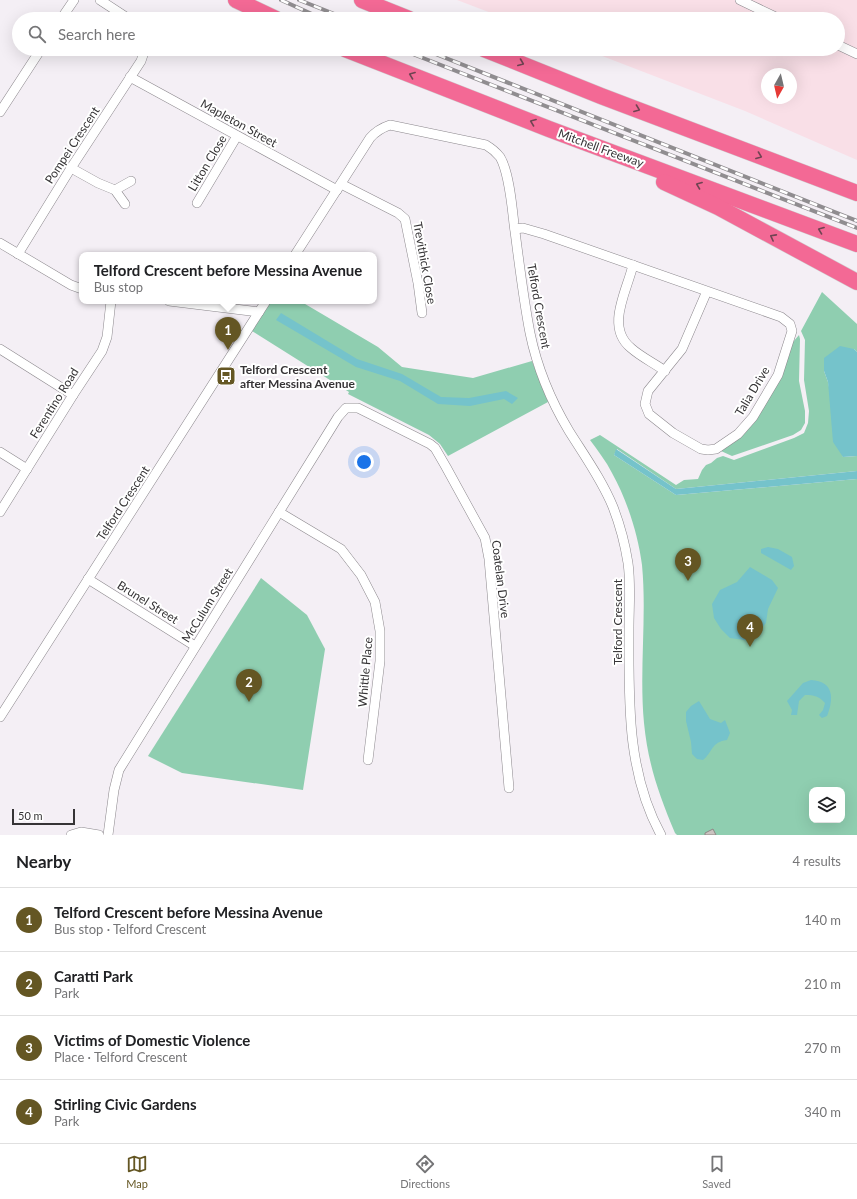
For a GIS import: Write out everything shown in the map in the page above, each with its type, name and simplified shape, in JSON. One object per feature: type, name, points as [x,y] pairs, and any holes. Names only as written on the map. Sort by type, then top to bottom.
[{"type":"highway","points":[[236,0],[261,12]]},
{"type":"highway","points":[[362,0],[392,12]]},
{"type":"highway","name":"Mitchell Freeway","points":[[363,56],[569,136],[857,244]]},
{"type":"highway","points":[[501,56],[601,96],[857,193]]},
{"type":"highway","points":[[569,136],[718,207],[857,282]]},
{"type":"highway","points":[[782,164],[857,181]]},
{"type":"street","points":[[66,12],[74,0]]},
{"type":"street","points":[[100,0],[118,12]]},
{"type":"street","points":[[740,0],[765,12]]},
{"type":"street","points":[[845,48],[857,54]]},
{"type":"street","points":[[0,112],[36,56]]},
{"type":"street","name":"Pompei Crescent","points":[[18,254],[71,168],[141,61],[143,56]]},
{"type":"street","name":"Mapleton Street","points":[[130,77],[237,136],[339,187]]},
{"type":"street","name":"Telford Crescent","points":[[297,252],[370,138],[376,131],[383,127],[390,126],[486,145],[493,149],[500,157],[505,168],[524,296],[537,359],[558,410],[605,490],[622,535],[628,564],[630,592],[630,722],[635,763],[647,804],[661,835]]},
{"type":"street","name":"Litton Close","points":[[197,203],[237,136]]},
{"type":"street","points":[[71,168],[98,183],[115,190],[125,204]]},
{"type":"street","points":[[115,190],[131,181]]},
{"type":"street","name":"Trevithick Close","points":[[339,187],[398,213],[405,219],[418,283],[422,313]]},
{"type":"street","name":"Talia Drive","points":[[514,229],[523,228],[544,234],[634,265],[781,317],[790,324],[792,331],[778,375],[753,417],[738,434],[716,449],[708,450],[701,449],[673,433],[649,414],[645,404],[648,391],[682,349],[707,291]]},
{"type":"street","points":[[0,243],[71,285],[79,288]]},
{"type":"street","points":[[634,265],[619,311],[621,336],[630,348],[665,371]]},
{"type":"street","name":"Ferentino Road","points":[[0,512],[73,395],[102,352],[107,338],[111,304]]},
{"type":"street","points":[[194,304],[259,312]]},
{"type":"street","name":"Telford Crescent","points":[[0,717],[264,304]]},
{"type":"street","points":[[0,349],[73,395]]},
{"type":"street","name":"McCulum Street","points":[[108,835],[114,790],[119,770],[338,417],[346,408],[358,408]]},
{"type":"street","name":"Coatelan Drive","points":[[358,408],[425,440],[435,448],[484,538],[489,559],[509,788]]},
{"type":"street","points":[[0,452],[27,469]]},
{"type":"street","name":"Whittle Place","points":[[279,512],[341,548],[361,574],[375,602],[380,631],[380,661],[368,760]]},
{"type":"street","name":"Brunel Street","points":[[88,580],[195,646]]},
{"type":"street","points":[[72,835],[81,832],[99,835]]},
{"type":"shaded area","points":[[457,0],[857,0],[857,160],[745,111],[602,56],[845,56],[845,12],[489,12]]},
{"type":"green space","points":[[822,292],[857,324],[857,352],[854,349],[824,371],[828,382],[843,457],[857,456],[857,471],[676,489],[617,449],[614,455],[676,495],[857,479],[857,835],[677,835],[664,806],[651,766],[644,723],[642,683],[644,604],[642,565],[638,541],[627,506],[617,483],[602,456],[590,440],[600,435],[676,485],[684,480],[698,479],[706,465],[717,458],[723,456],[734,460],[794,438],[804,433],[808,423],[809,411],[804,380],[805,340],[801,331]]},
{"type":"green space","points":[[269,304],[305,304],[378,347],[402,367],[473,378],[532,361],[548,402],[448,456],[440,444],[429,435],[348,394],[349,392],[252,331]]},
{"type":"green space","points":[[799,335],[799,381],[805,411],[805,423],[801,430],[793,435],[732,456],[721,451],[781,377],[793,342]]},
{"type":"green space","points":[[261,578],[307,615],[325,649],[303,790],[182,773],[148,756]]},
{"type":"water","points":[[281,313],[357,359],[402,374],[441,397],[469,398],[506,391],[518,398],[512,404],[504,399],[470,406],[438,404],[400,381],[356,367],[276,320]]},
{"type":"water","points":[[840,346],[854,349],[857,352],[857,456],[843,457],[833,442],[828,382],[824,371],[824,358]]},
{"type":"water","points":[[616,449],[676,489],[857,471],[857,479],[676,495],[614,455]]},
{"type":"water","points":[[768,547],[778,549],[792,557],[794,566],[791,570],[761,553],[761,549]]},
{"type":"water","points":[[750,567],[772,580],[778,588],[768,609],[766,623],[751,641],[730,638],[721,629],[714,618],[712,604],[720,590],[737,582]]},
{"type":"water","points":[[811,680],[819,681],[828,687],[831,703],[827,716],[822,718],[819,715],[823,710],[825,703],[818,697],[808,695],[805,695],[799,701],[797,715],[791,715],[792,710],[787,701],[803,683]]},
{"type":"water","points":[[699,701],[710,719],[721,723],[725,720],[730,733],[727,740],[715,745],[703,760],[697,759],[692,754],[686,721],[686,712],[691,706]]},
{"type":"building","points":[[713,829],[716,835],[705,835],[705,833]]},
{"type":"railway","points":[[281,0],[308,12]]},
{"type":"railway","points":[[299,0],[329,12]]},
{"type":"railway","points":[[418,56],[857,228]]},
{"type":"railway","points":[[441,56],[857,221]]},
{"type":"place","name":"Telford Crescent before Messina Avenue","points":[[228,350]]},
{"type":"place","name":"Telford Crescent after Messina Avenue","points":[[226,376]]},
{"type":"place","name":"Victims of Domestic Violence","points":[[688,581]]},
{"type":"place","name":"Stirling Civic Gardens","points":[[750,647]]},
{"type":"place","name":"Caratti Park","points":[[249,702]]}]
